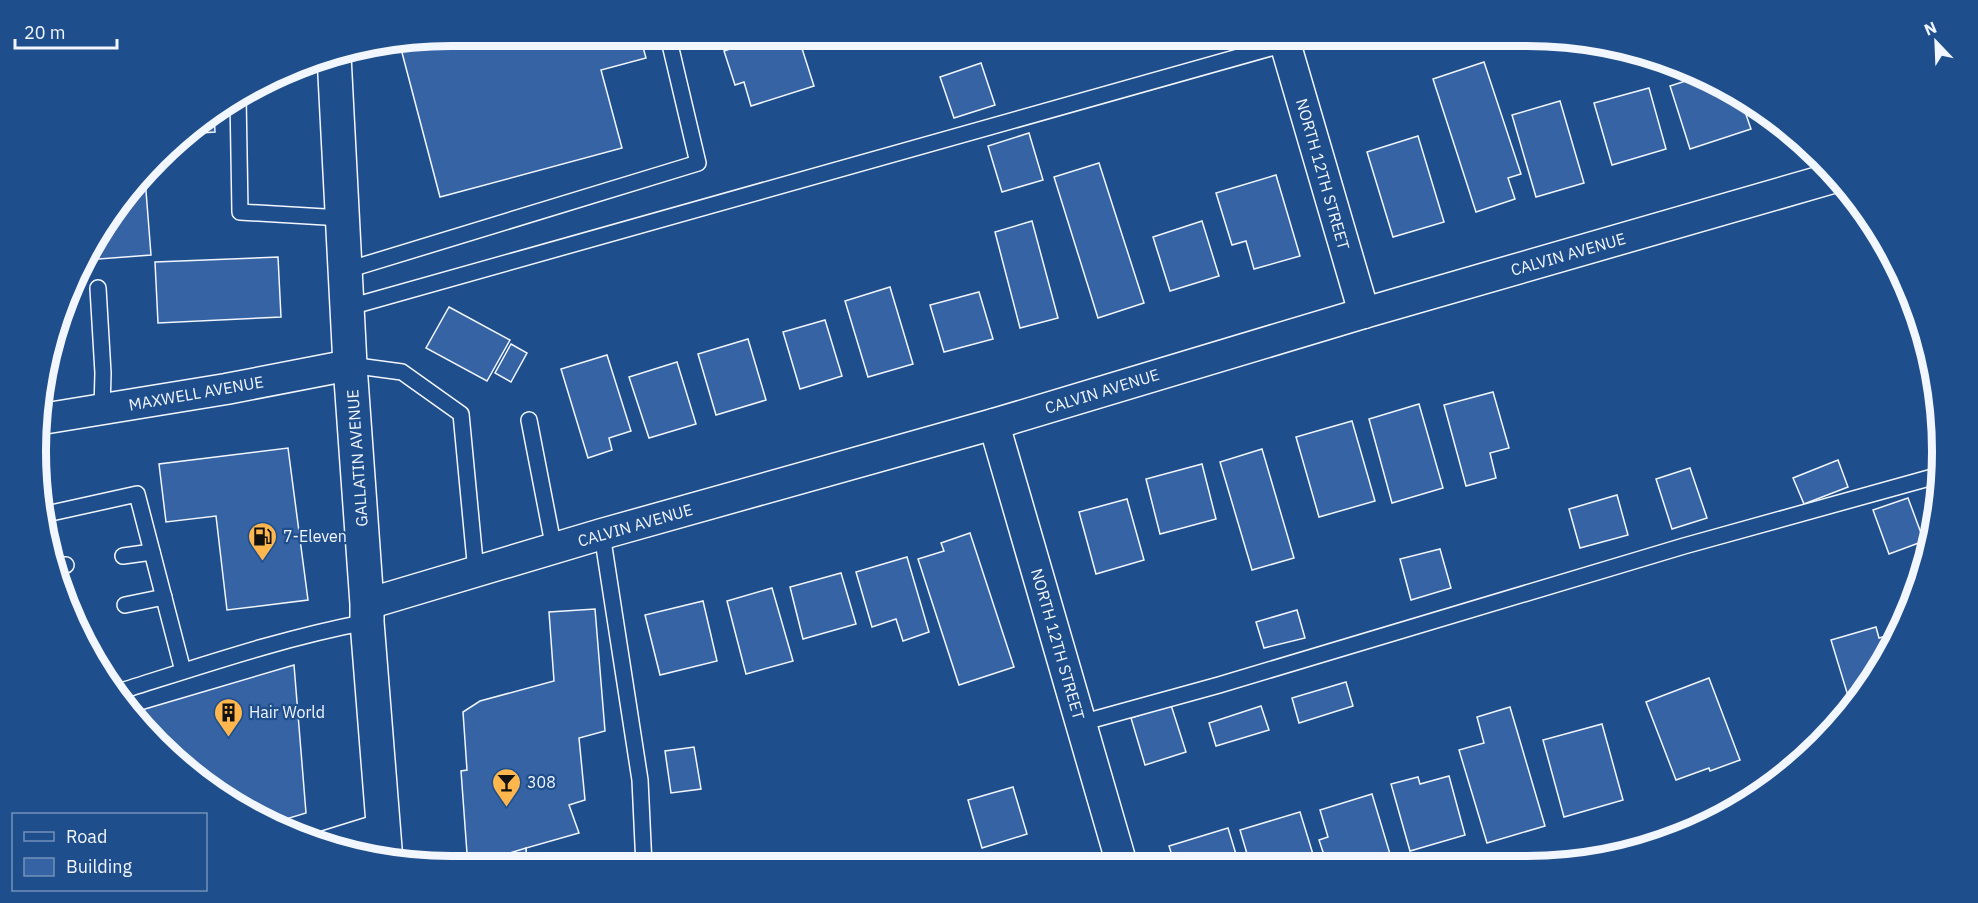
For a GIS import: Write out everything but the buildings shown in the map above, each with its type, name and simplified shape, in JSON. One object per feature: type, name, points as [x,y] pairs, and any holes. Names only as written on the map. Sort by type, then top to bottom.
[{"type":"main road","name":"GALLATIN AVENUE","points":[[334,64],[346,308],[385,851]]},
{"type":"street","name":"NORTH 12TH STREET","points":[[1296,46],[1364,313]]},
{"type":"street","name":"CALVIN AVENUE","points":[[367,613],[476,572],[602,534],[994,424],[1364,313],[1827,180]]},
{"type":"street","name":"MAXWELL AVENUE","points":[[48,418],[226,389],[350,364]]},
{"type":"street","name":"NORTH 12TH STREET","points":[[994,424],[1119,856]]},
{"type":"street","points":[[341,841],[384,828]]},
{"type":"lane","points":[[344,271],[698,163],[670,46]]},
{"type":"lane","points":[[346,308],[1269,46]]},
{"type":"lane","points":[[238,108],[240,212],[342,218]]},
{"type":"lane","points":[[98,288],[103,373],[102,410]]},
{"type":"lane","points":[[350,364],[402,372],[461,414],[476,572]]},
{"type":"lane","points":[[529,420],[554,549]]},
{"type":"lane","points":[[1081,723],[1219,685],[1684,546],[1931,477]]},
{"type":"lane","points":[[51,513],[138,494],[183,671]]},
{"type":"lane","points":[[602,534],[640,780],[644,856]]},
{"type":"lane","points":[[123,556],[152,552]]},
{"type":"lane","points":[[125,605],[164,597]]},
{"type":"lane","points":[[124,690],[258,648],[330,629],[367,613]]},
{"type":"place","name":"7-Eleven","points":[[262,562]]},
{"type":"place","name":"Hair World","points":[[228,738]]},
{"type":"place","name":"308","points":[[506,808]]}]
